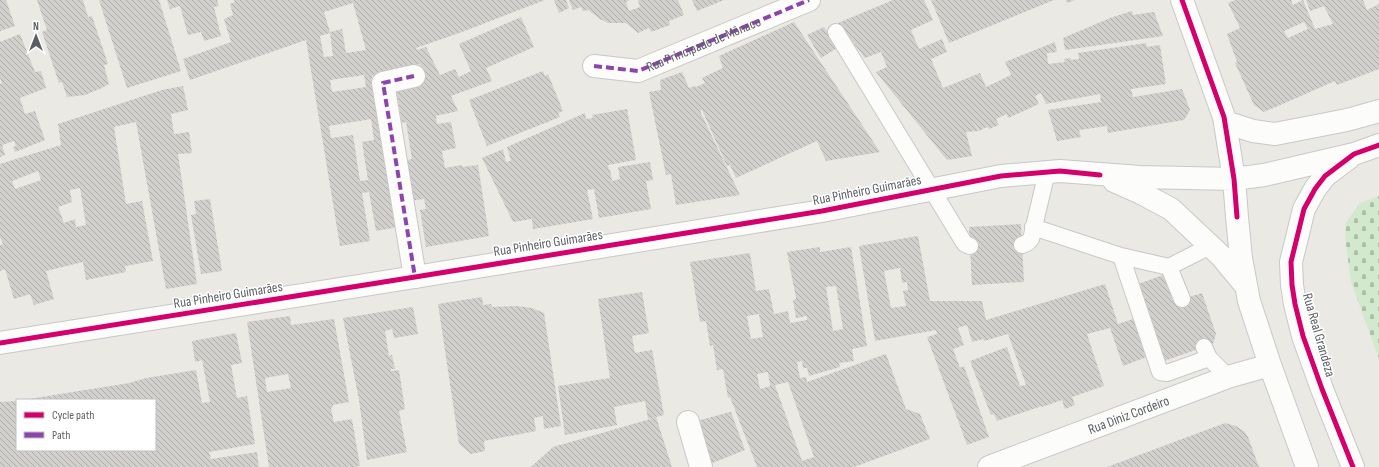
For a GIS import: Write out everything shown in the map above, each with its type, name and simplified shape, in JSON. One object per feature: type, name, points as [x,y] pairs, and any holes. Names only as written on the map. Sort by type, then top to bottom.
[{"type":"main road","name":"Rua Principado de Mônaco","points":[[594,66],[638,71],[809,0]]},
{"type":"main road","points":[[1182,0],[1225,122],[1234,179],[1238,224],[1249,301],[1270,365],[1307,467]]},
{"type":"main road","points":[[414,76],[383,83],[415,277]]},
{"type":"main road","points":[[1225,122],[1252,131],[1275,134],[1347,120],[1379,110]]},
{"type":"main road","points":[[1354,154],[1379,145]]},
{"type":"main road","name":"Rua Pinheiro Guimarães","points":[[0,343],[822,211],[1001,176],[1047,172],[1076,172],[1140,177],[1234,179],[1264,175],[1354,154]]},
{"type":"main road","name":"Rua Real Grandeza","points":[[1353,467],[1322,389],[1304,336],[1295,304],[1291,262],[1304,209],[1315,189],[1325,176],[1354,154]]},
{"type":"main road","points":[[1100,175],[1141,193],[1172,209],[1221,256],[1246,286]]},
{"type":"main road","name":"Rua Diniz Cordeiro","points":[[989,467],[1228,377],[1270,365]]},
{"type":"main road","points":[[688,422],[701,467]]},
{"type":"lane","points":[[836,32],[965,244],[970,246]]},
{"type":"lane","points":[[1022,245],[1028,243],[1031,239],[1047,172]]},
{"type":"lane","points":[[1034,227],[1120,256],[1169,267],[1210,246]]},
{"type":"lane","points":[[1120,256],[1160,372],[1167,373],[1206,353],[1228,377]]},
{"type":"lane","points":[[1169,267],[1182,299]]},
{"type":"green space","points":[[1379,196],[1379,359],[1351,282],[1345,236],[1346,222],[1360,203]]},
{"type":"building","points":[[0,0],[6,0],[15,26],[0,31]]},
{"type":"building","points":[[37,0],[83,0],[88,17],[92,16],[108,64],[104,65],[109,84],[85,95],[67,97],[62,82],[59,83],[42,32],[47,30]]},
{"type":"building","points":[[99,0],[159,0],[181,71],[127,88]]},
{"type":"building","points":[[167,0],[217,0],[219,6],[214,7],[221,36],[204,41],[201,32],[188,35],[180,6],[170,9]]},
{"type":"building","points":[[234,0],[545,0],[416,48],[417,50],[426,47],[440,75],[455,69],[459,77],[471,71],[459,44],[521,17],[534,47],[486,68],[492,81],[451,96],[458,111],[436,116],[437,124],[451,122],[456,148],[442,151],[445,168],[462,165],[462,167],[478,165],[489,236],[426,247],[420,210],[426,209],[424,199],[409,201],[401,162],[412,159],[406,122],[402,123],[396,90],[424,83],[420,64],[372,76],[398,227],[376,231],[369,192],[362,193],[370,241],[340,246],[306,40],[190,80],[183,59],[231,42],[224,19],[233,15],[230,4],[235,2]],"holes":[[[353,3],[366,50],[346,53],[342,29],[330,32],[324,12]],[[330,33],[333,56],[324,57],[320,36]],[[364,75],[366,87],[332,92],[330,80]],[[371,119],[374,140],[362,142],[368,180],[360,181],[353,135],[331,138],[329,126]]]},
{"type":"building","points":[[554,0],[566,0],[569,8],[559,13]]},
{"type":"building","points":[[569,0],[630,0],[626,2],[629,11],[640,7],[638,0],[678,0],[684,15],[669,21],[670,25],[651,32],[649,28],[638,33],[626,23],[608,23],[588,10],[583,11],[581,7],[573,10]]},
{"type":"building","points":[[692,0],[724,0],[697,11]]},
{"type":"building","points":[[893,0],[924,0],[933,20],[911,30],[919,49],[942,39],[947,52],[931,59],[943,88],[980,73],[986,87],[1011,75],[1005,62],[1055,42],[1057,52],[1047,53],[1048,64],[1065,62],[1064,59],[1079,59],[1078,53],[1146,43],[1147,47],[1160,45],[1166,84],[1131,89],[1133,97],[1182,89],[1190,110],[1184,120],[1108,133],[1107,126],[1079,130],[1081,137],[1057,141],[1048,110],[1101,102],[1100,94],[1046,104],[1041,93],[1035,96],[1039,104],[1008,118],[1007,114],[996,119],[999,125],[989,129],[987,127],[979,131],[973,120],[978,131],[966,132],[972,156],[947,160],[876,72],[887,67],[881,52],[865,58],[838,23]]},
{"type":"building","points":[[931,0],[1054,0],[949,43]]},
{"type":"building","points":[[1066,0],[1075,0],[1067,3]]},
{"type":"building","points":[[1235,0],[1291,0],[1293,5],[1303,0],[1315,29],[1333,24],[1324,6],[1310,11],[1306,0],[1363,0],[1367,10],[1379,4],[1379,69],[1337,85],[1335,81],[1264,112],[1254,105],[1235,63],[1237,62],[1227,34],[1240,28],[1228,3]],"holes":[[[1304,22],[1308,29],[1288,38],[1284,31]]]},
{"type":"building","points":[[1132,11],[1133,15],[1154,12],[1163,36],[1065,50],[1063,38],[1110,18]]},
{"type":"building","points":[[794,22],[880,152],[826,161],[817,141],[736,178],[730,165],[727,166],[702,110],[700,111],[740,195],[676,205],[671,174],[666,175],[649,92],[661,90],[660,80],[682,72],[689,88],[705,83],[702,78],[723,68],[719,56]]},
{"type":"building","points":[[824,27],[837,48],[821,58],[807,35]]},
{"type":"building","points":[[20,34],[35,72],[41,71],[46,88],[20,98],[25,114],[35,111],[45,140],[15,152],[13,147],[16,146],[14,141],[2,145],[5,155],[0,157],[0,84],[2,83],[0,78],[0,42]]},
{"type":"building","points":[[543,71],[545,76],[548,74],[563,111],[558,113],[560,117],[487,146],[469,100]]},
{"type":"building","points":[[183,86],[188,110],[171,114],[174,134],[189,132],[192,153],[178,154],[197,284],[166,289],[136,122],[114,127],[126,204],[142,201],[153,261],[125,266],[126,272],[86,280],[83,262],[46,271],[54,299],[34,305],[30,294],[14,299],[5,269],[0,271],[0,245],[3,244],[0,237],[0,164],[61,145],[58,124],[162,90]],"holes":[[[38,171],[41,180],[15,189],[12,181]],[[80,188],[86,225],[76,227],[75,219],[64,223],[58,207],[72,202],[70,190]]]},
{"type":"building","points":[[627,109],[636,160],[608,165],[609,170],[610,169],[612,181],[620,179],[618,167],[650,162],[653,180],[646,181],[651,209],[599,218],[594,189],[587,190],[593,219],[533,229],[532,219],[513,222],[482,158],[503,149],[506,162],[511,161],[507,147],[585,113],[586,119],[593,118],[592,115]]},
{"type":"building","points":[[210,199],[222,271],[201,274],[191,215],[196,214],[194,201]]},
{"type":"building","points":[[1021,224],[1024,282],[972,285],[969,227]]},
{"type":"building","points":[[918,236],[930,301],[982,301],[986,320],[1105,284],[1118,324],[1136,318],[1149,356],[1123,366],[1110,328],[1087,334],[1104,386],[1072,397],[1075,405],[1065,409],[1062,400],[997,421],[994,414],[991,415],[970,361],[1007,347],[1020,386],[1026,385],[1008,334],[984,341],[983,339],[972,342],[967,325],[958,328],[964,345],[953,349],[960,368],[964,366],[989,437],[967,445],[927,337],[937,334],[936,330],[875,341],[859,246]],"holes":[[[900,268],[902,283],[907,282],[908,290],[903,291],[906,306],[891,308],[884,271]]]},
{"type":"building","points":[[820,247],[820,252],[851,247],[867,346],[852,349],[854,361],[839,363],[840,367],[809,376],[807,368],[803,368],[802,361],[797,362],[800,378],[806,377],[807,382],[886,354],[906,409],[920,414],[930,439],[854,467],[757,467],[730,397],[728,398],[723,369],[717,370],[713,345],[710,346],[706,321],[700,322],[690,262],[750,253],[756,291],[769,289],[774,314],[788,311],[790,323],[807,320],[807,316],[796,318],[793,300],[796,298],[787,252]],"holes":[[[836,286],[843,329],[833,331],[826,287]],[[759,314],[763,337],[751,339],[747,316]],[[768,372],[770,386],[760,389],[757,374]],[[788,382],[814,457],[802,461],[775,385]]]},
{"type":"building","points":[[1166,274],[1182,299],[1202,293],[1216,334],[1213,344],[1164,361],[1138,284]]},
{"type":"building","points":[[642,292],[649,333],[632,336],[635,353],[652,350],[664,415],[656,417],[672,467],[531,467],[553,447],[654,418],[648,419],[645,401],[614,407],[617,425],[565,435],[558,386],[610,378],[598,299]]},
{"type":"building","points":[[482,297],[483,305],[491,304],[492,307],[517,306],[532,308],[544,313],[561,426],[544,429],[543,416],[534,418],[536,431],[484,441],[485,451],[471,454],[459,444],[438,304]]},
{"type":"building","points":[[413,307],[418,334],[394,338],[392,329],[385,331],[389,356],[392,355],[395,369],[391,369],[391,371],[399,370],[405,409],[399,411],[407,452],[367,460],[359,400],[343,318]]},
{"type":"building","points":[[290,316],[291,325],[334,319],[349,402],[333,405],[331,408],[334,422],[352,419],[360,466],[269,467],[247,322]],"holes":[[[288,374],[291,388],[267,392],[265,378]]]},
{"type":"building","points":[[236,333],[242,363],[231,365],[237,398],[247,396],[255,444],[209,452],[211,459],[257,452],[259,467],[0,467],[0,402],[16,401],[16,451],[156,451],[156,399],[29,399],[129,383],[146,378],[196,370],[202,403],[210,402],[202,360],[195,362],[192,341]]},
{"type":"building","points":[[731,412],[745,450],[710,464],[697,421]]},
{"type":"building","points":[[1225,423],[1236,426],[1245,432],[1259,467],[1107,467]]},
{"type":"marked path","points":[[594,66],[638,71],[809,0]]},
{"type":"marked path","points":[[414,76],[383,83],[415,277]]},
{"type":"cycle path","points":[[1182,0],[1224,117],[1234,179],[1237,217]]},
{"type":"cycle path","points":[[1353,467],[1303,336],[1295,304],[1291,262],[1304,209],[1315,189],[1325,176],[1354,154],[1379,145]]},
{"type":"cycle path","points":[[0,343],[822,211],[1001,176],[1060,171],[1100,175]]}]
